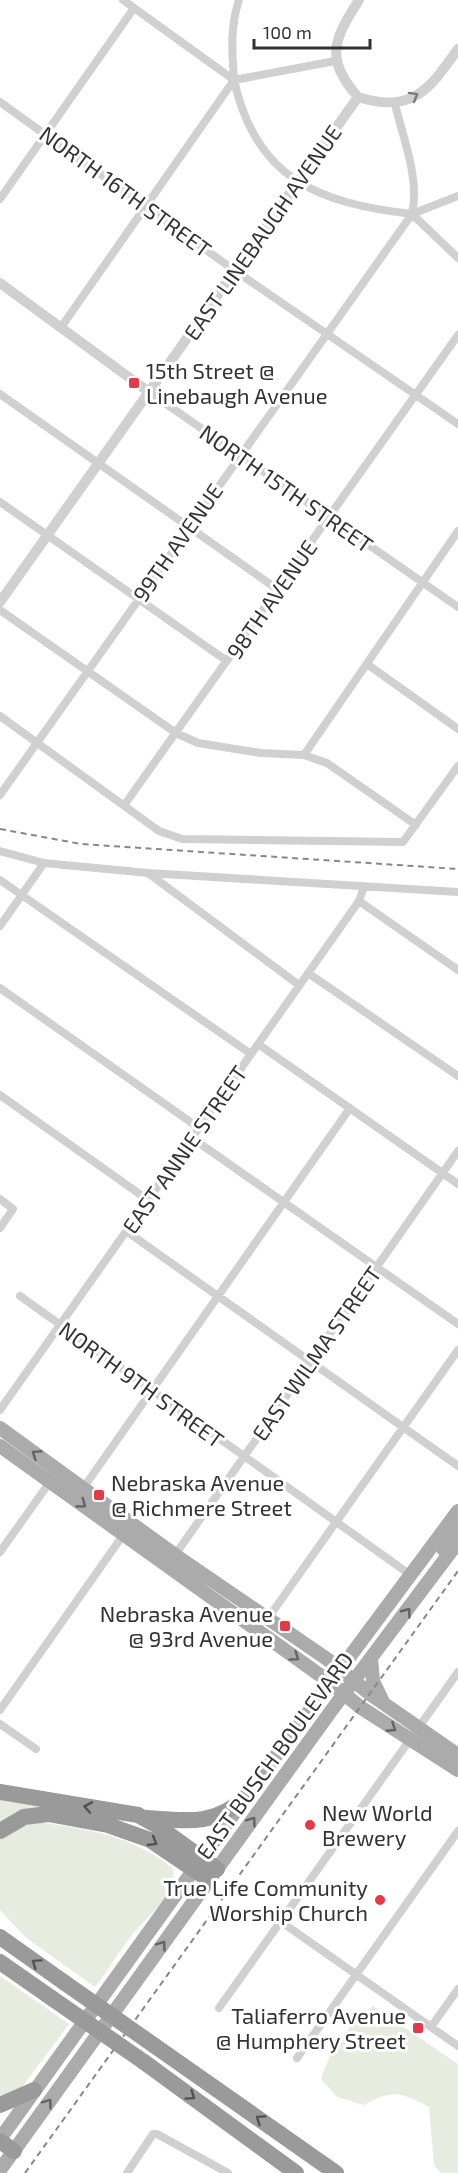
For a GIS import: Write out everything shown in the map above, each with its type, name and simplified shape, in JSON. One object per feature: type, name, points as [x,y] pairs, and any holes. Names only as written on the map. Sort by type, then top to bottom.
[{"type":"highway","points":[[0,1792],[146,1818],[204,1820],[234,1808],[247,1796]]},
{"type":"highway","points":[[0,1831],[33,1815],[55,1814],[76,1818],[142,1836],[213,1874]]},
{"type":"highway","points":[[146,1818],[198,1864]]},
{"type":"highway","points":[[2,1936],[65,1983],[336,2173]]},
{"type":"highway","points":[[1,1963],[144,2062],[296,2173]]},
{"type":"highway","points":[[0,2105],[34,2090]]},
{"type":"main road","points":[[0,1428],[84,1487],[181,1577],[344,1694],[458,1770]]},
{"type":"main road","points":[[0,1446],[50,1482],[175,1555],[341,1669],[384,1704],[458,1755]]},
{"type":"main road","name":"EAST BUSCH BOULEVARD","points":[[4,2153],[34,2090],[247,1796],[458,1511]]},
{"type":"main road","points":[[425,1588],[440,1553],[458,1527]]},
{"type":"main road","name":"EAST BUSCH BOULEVARD","points":[[4,2153],[458,1542]]},
{"type":"main road","points":[[181,1577],[189,1575],[217,1590],[225,1589]]},
{"type":"main road","points":[[371,1658],[373,1681],[384,1704]]},
{"type":"street","points":[[123,0],[234,80]]},
{"type":"street","points":[[239,0],[234,15],[231,42],[234,80],[240,108],[272,160],[296,182],[320,195],[351,205],[411,214],[458,196]]},
{"type":"street","points":[[359,0],[340,29],[335,46],[335,61],[344,82],[358,97],[379,104],[407,101],[432,86],[458,49]]},
{"type":"street","points":[[0,199],[134,8]]},
{"type":"street","points":[[62,326],[234,80],[335,61]]},
{"type":"street","name":"EAST LINEBAUGH AVENUE","points":[[0,602],[358,97]]},
{"type":"street","name":"NORTH 16TH STREET","points":[[0,102],[147,205],[234,270],[458,424]]},
{"type":"street","points":[[395,104],[415,200],[411,214]]},
{"type":"street","points":[[411,214],[458,258]]},
{"type":"street","name":"99TH AVENUE","points":[[0,795],[137,598],[411,214]]},
{"type":"street","name":"NORTH 15TH STREET","points":[[0,283],[62,326],[149,392],[458,607]]},
{"type":"street","name":"98TH AVENUE","points":[[125,804],[458,335]]},
{"type":"street","points":[[0,394],[277,589]]},
{"type":"street","points":[[0,502],[226,661]]},
{"type":"street","points":[[304,755],[458,531]]},
{"type":"street","points":[[0,610],[176,733],[198,743],[261,753],[304,755],[327,763],[416,825]]},
{"type":"street","points":[[367,664],[458,729]]},
{"type":"street","points":[[0,717],[125,804],[159,831],[182,839],[402,842],[457,768]]},
{"type":"street","points":[[0,851],[44,863],[147,873],[458,892]]},
{"type":"street","points":[[0,926],[44,863]]},
{"type":"street","points":[[147,873],[299,985]]},
{"type":"street","points":[[0,880],[251,1054]]},
{"type":"street","name":"EAST ANNIE STREET","points":[[0,1410],[359,901],[364,886]]},
{"type":"street","points":[[359,901],[458,970]]},
{"type":"street","points":[[308,973],[458,1076]]},
{"type":"street","points":[[0,988],[199,1128]]},
{"type":"street","points":[[258,1044],[458,1184]]},
{"type":"street","points":[[0,1095],[148,1200]]},
{"type":"street","points":[[84,1487],[350,1108]]},
{"type":"street","points":[[192,1138],[458,1324]]},
{"type":"street","name":"EAST WILMA STREET","points":[[175,1555],[242,1456],[458,1151]]},
{"type":"street","points":[[0,1199],[13,1209],[0,1228]]},
{"type":"street","points":[[126,1231],[458,1466]]},
{"type":"street","name":"NORTH 9TH STREET","points":[[20,1296],[411,1576]]},
{"type":"street","points":[[259,1631],[458,1350]]},
{"type":"street","points":[[0,1552],[59,1469]]},
{"type":"street","points":[[0,1710],[127,1529]]},
{"type":"street","points":[[219,2008],[420,1729],[458,1672]]},
{"type":"street","points":[[0,1724],[36,1749]]},
{"type":"street","points":[[297,2058],[458,1831]]},
{"type":"street","points":[[280,1921],[458,2046]]},
{"type":"street","points":[[431,2027],[458,1989]]},
{"type":"street","points":[[127,2173],[153,2134],[157,2134],[225,2172]]},
{"type":"shaded area","points":[[0,1795],[42,1807],[0,1825]]},
{"type":"shaded area","points":[[38,1822],[92,1831],[127,1841],[173,1869],[168,1894],[127,1941],[95,1987],[25,1937],[0,1910],[0,1839],[15,1827]]},
{"type":"shaded area","points":[[0,1976],[69,2024],[23,2086],[0,2101]]},
{"type":"shaded area","points":[[373,2006],[458,2064],[458,2173],[441,2173],[434,2165],[429,2107],[396,2094],[382,2096],[364,2105],[337,2097],[321,2079],[341,2038]]},
{"type":"railway","points":[[0,829],[81,844],[458,869]]},
{"type":"railway","points":[[25,2173],[458,1571]]},
{"type":"place","name":"15th Street @ Linebaugh Avenue","points":[[134,383]]},
{"type":"place","name":"Nebraska Avenue @ Richmere Street","points":[[99,1495]]},
{"type":"place","name":"Nebraska Avenue @ 93rd Avenue","points":[[285,1626]]},
{"type":"place","name":"New World Brewery","points":[[310,1825]]},
{"type":"place","name":"True Life Community Worship Church","points":[[380,1900]]},
{"type":"place","name":"Taliaferro Avenue @ Humphery Street","points":[[418,2028]]}]
